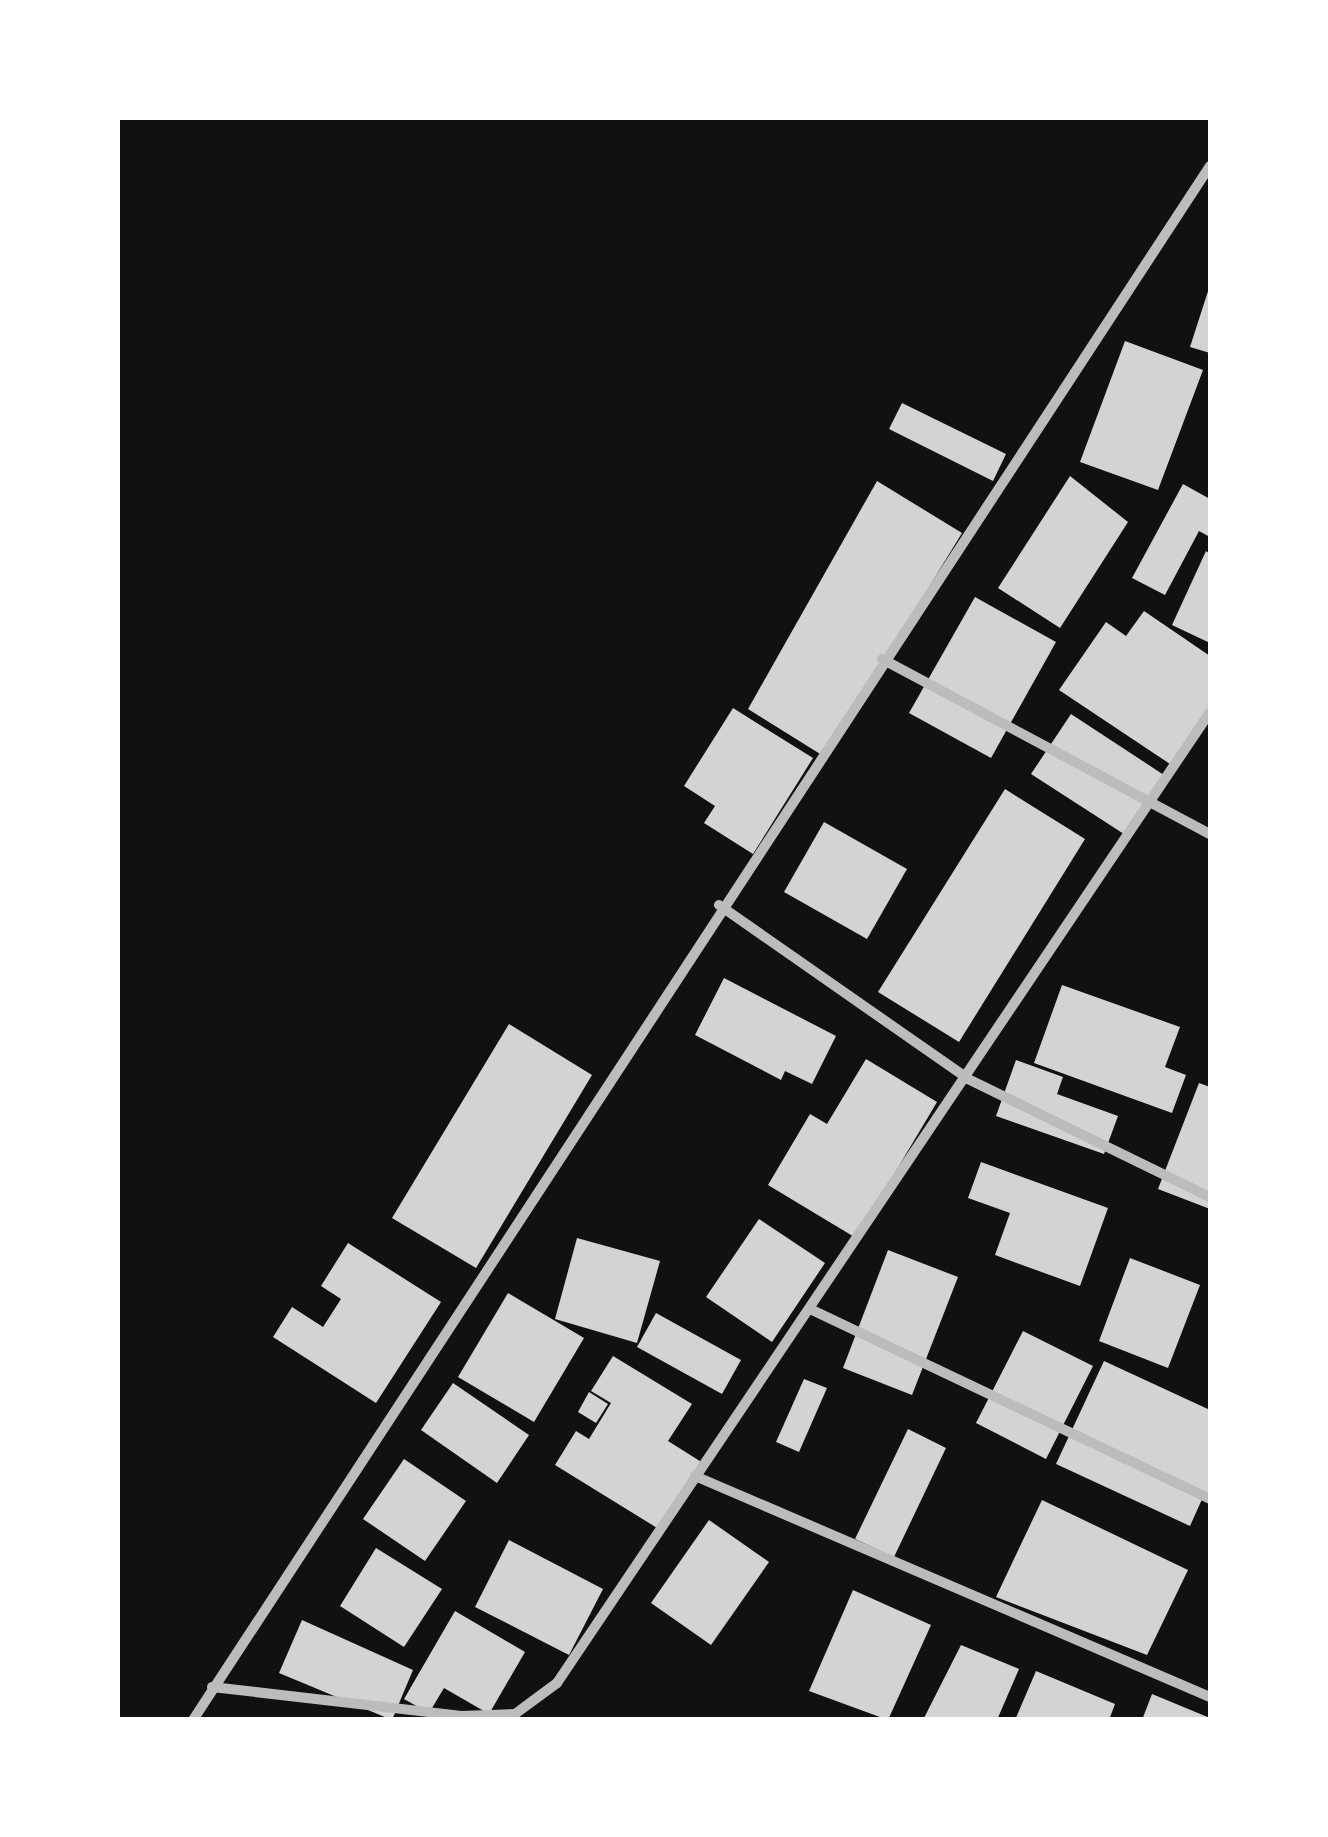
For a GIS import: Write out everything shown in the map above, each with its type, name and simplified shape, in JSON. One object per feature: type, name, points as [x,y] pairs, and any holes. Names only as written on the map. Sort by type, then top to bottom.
[{"type":"street","points":[[193,1720],[719,905],[1210,166]]},
{"type":"street","points":[[882,659],[1153,799],[1210,834]]},
{"type":"street","points":[[212,1687],[461,1716],[515,1714],[557,1683],[968,1079],[1210,712]]},
{"type":"street","points":[[719,905],[968,1079],[1210,1196]]},
{"type":"street","points":[[810,1308],[1210,1499]]},
{"type":"street","points":[[695,1476],[1210,1696]]},
{"type":"building","points":[[1210,285],[1210,353],[1190,347]]},
{"type":"building","points":[[1125,341],[1203,370],[1158,490],[1080,462]]},
{"type":"building","points":[[902,403],[1006,454],[993,481],[889,429]]},
{"type":"building","points":[[1070,476],[1128,522],[1060,628],[998,588]]},
{"type":"building","points":[[877,481],[962,533],[825,757],[748,709]]},
{"type":"building","points":[[1183,484],[1210,499],[1210,537],[1199,531],[1165,595],[1132,578]]},
{"type":"building","points":[[1206,551],[1210,554],[1210,643],[1172,625]]},
{"type":"building","points":[[975,597],[1056,642],[991,758],[909,713]]},
{"type":"building","points":[[1144,611],[1210,656],[1210,710],[1173,766],[1059,690],[1106,622],[1126,636]]},
{"type":"building","points":[[733,708],[813,758],[753,854],[704,823],[715,806],[684,786]]},
{"type":"building","points":[[1071,714],[1167,777],[1127,836],[1031,774]]},
{"type":"building","points":[[1005,789],[1085,839],[959,1042],[878,992]]},
{"type":"building","points":[[824,822],[907,869],[867,939],[784,892]]},
{"type":"building","points":[[724,978],[836,1036],[812,1084],[785,1071],[781,1080],[695,1035]]},
{"type":"building","points":[[1062,985],[1180,1027],[1165,1067],[1186,1075],[1172,1113],[1034,1063]]},
{"type":"building","points":[[509,1024],[592,1075],[476,1268],[392,1218]]},
{"type":"building","points":[[866,1059],[937,1102],[856,1238],[768,1185],[810,1114],[827,1124]]},
{"type":"building","points":[[1016,1060],[1063,1077],[1057,1094],[1118,1116],[1104,1154],[996,1116]]},
{"type":"building","points":[[1199,1083],[1210,1087],[1210,1209],[1158,1189]]},
{"type":"building","points":[[981,1162],[1108,1208],[1080,1286],[995,1255],[1010,1213],[968,1198]]},
{"type":"building","points":[[759,1219],[825,1263],[772,1342],[706,1297]]},
{"type":"building","points":[[577,1238],[660,1261],[637,1343],[555,1319]]},
{"type":"building","points":[[348,1243],[441,1302],[376,1403],[273,1337],[292,1307],[323,1327],[341,1299],[321,1286]]},
{"type":"building","points":[[888,1250],[958,1277],[912,1395],[843,1368]]},
{"type":"building","points":[[1130,1258],[1200,1285],[1168,1368],[1099,1341]]},
{"type":"building","points":[[508,1293],[584,1338],[534,1422],[458,1377]]},
{"type":"building","points":[[656,1313],[741,1360],[722,1394],[637,1347]]},
{"type":"building","points":[[1023,1331],[1093,1366],[1046,1459],[976,1423]]},
{"type":"building","points":[[613,1356],[692,1404],[668,1441],[703,1463],[662,1531],[555,1465],[576,1431],[589,1439],[611,1403],[591,1391]]},
{"type":"building","points":[[1104,1361],[1210,1410],[1210,1500],[1203,1497],[1190,1526],[1056,1464]]},
{"type":"building","points":[[804,1379],[827,1388],[799,1452],[776,1442]]},
{"type":"building","points":[[453,1383],[529,1435],[497,1483],[421,1430]]},
{"type":"building","points":[[589,1392],[608,1404],[596,1423],[578,1412]]},
{"type":"building","points":[[908,1429],[946,1448],[894,1557],[855,1539]]},
{"type":"building","points":[[404,1459],[466,1501],[425,1561],[363,1519]]},
{"type":"building","points":[[1042,1500],[1188,1570],[1147,1655],[996,1597]]},
{"type":"building","points":[[709,1520],[769,1562],[711,1645],[651,1603]]},
{"type":"building","points":[[509,1540],[603,1589],[569,1655],[475,1607]]},
{"type":"building","points":[[376,1548],[442,1589],[404,1647],[340,1606]]},
{"type":"building","points":[[853,1590],[931,1625],[888,1720],[809,1691]]},
{"type":"building","points":[[455,1611],[525,1652],[489,1714],[444,1688],[429,1713],[404,1699]]},
{"type":"building","points":[[302,1620],[413,1670],[392,1720],[279,1673]]},
{"type":"building","points":[[961,1645],[1019,1669],[997,1720],[923,1720]]},
{"type":"building","points":[[1036,1671],[1115,1704],[1109,1720],[1015,1720]]},
{"type":"building","points":[[1152,1694],[1210,1718],[1210,1720],[1142,1720]]}]
